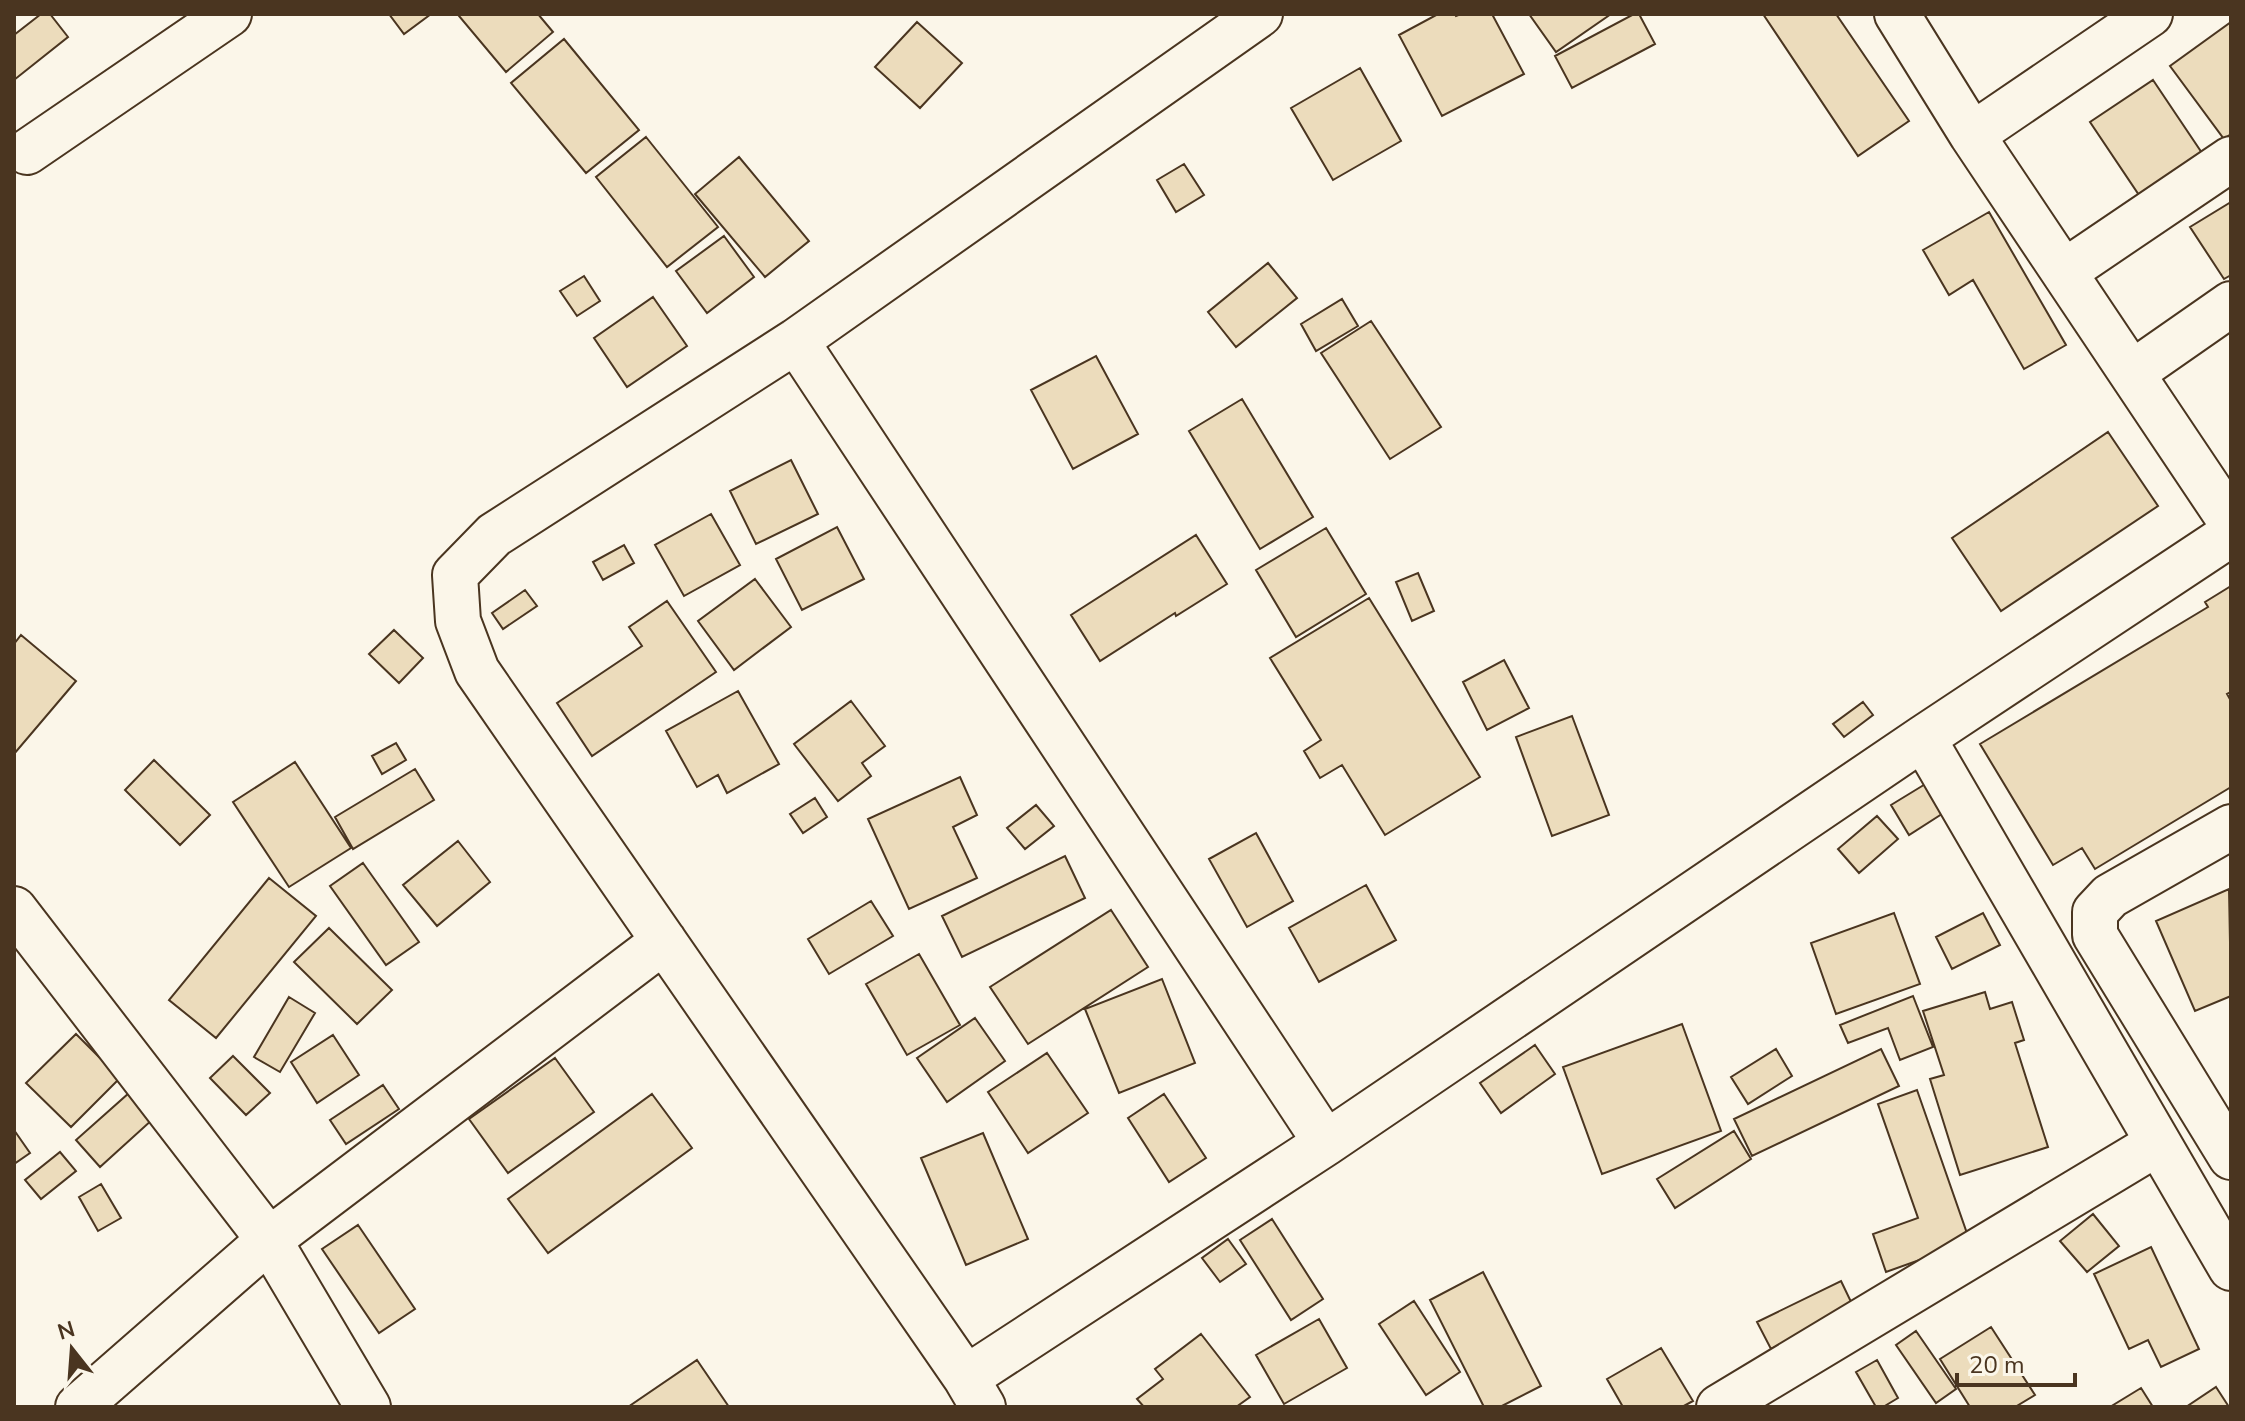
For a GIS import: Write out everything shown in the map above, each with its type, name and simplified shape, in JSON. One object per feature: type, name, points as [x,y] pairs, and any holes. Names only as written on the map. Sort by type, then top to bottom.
[{"type":"street","points":[[27,152],[229,14]]},
{"type":"street","points":[[1260,14],[796,341],[494,535],[455,575],[458,621],[477,671],[974,1392],[1326,1143],[1923,738],[2231,534]]},
{"type":"street","points":[[1897,14],[1972,135],[2231,522]]},
{"type":"street","points":[[1972,135],[2150,14]]},
{"type":"street","points":[[2064,272],[2231,159]]},
{"type":"street","points":[[2132,373],[2231,304]]},
{"type":"street","points":[[796,341],[1326,1143]]},
{"type":"street","points":[[1923,738],[2231,1268]]},
{"type":"street","points":[[2231,827],[2110,896],[2095,912],[2095,935],[2231,1157]]},
{"type":"street","points":[[14,909],[269,1240],[368,1407]]},
{"type":"street","points":[[78,1407],[269,1240],[664,941]]},
{"type":"street","points":[[1719,1407],[2158,1143]]},
{"type":"building","points":[[41,14],[50,14],[68,37],[14,80],[14,35]]},
{"type":"building","points":[[389,14],[431,14],[404,34]]},
{"type":"building","points":[[538,14],[553,32],[506,72],[459,16]]},
{"type":"building","points":[[1438,14],[1492,14],[1524,74],[1442,116],[1399,35]]},
{"type":"building","points":[[1529,14],[1611,14],[1556,52]]},
{"type":"building","points":[[1639,14],[1655,44],[1572,88],[1555,56]]},
{"type":"building","points":[[1763,14],[1836,14],[1909,121],[1858,156]]},
{"type":"building","points":[[917,22],[962,63],[920,108],[875,67]]},
{"type":"building","points":[[2231,22],[2231,134],[2224,139],[2170,66]]},
{"type":"building","points":[[564,39],[639,130],[586,173],[511,83]]},
{"type":"building","points":[[1360,68],[1401,141],[1333,180],[1291,108]]},
{"type":"building","points":[[2153,80],[2204,156],[2141,198],[2090,122]]},
{"type":"building","points":[[646,137],[718,227],[667,267],[596,177]]},
{"type":"building","points":[[739,157],[809,241],[765,277],[695,194]]},
{"type":"building","points":[[1184,164],[1204,195],[1176,212],[1157,180]]},
{"type":"building","points":[[2231,202],[2231,275],[2224,279],[2190,227]]},
{"type":"building","points":[[1989,212],[2066,345],[2024,369],[1973,280],[1949,295],[1923,250]]},
{"type":"building","points":[[724,236],[754,277],[707,313],[676,271]]},
{"type":"building","points":[[1268,263],[1297,298],[1236,347],[1208,312]]},
{"type":"building","points":[[584,276],[600,301],[577,316],[560,291]]},
{"type":"building","points":[[653,297],[687,346],[627,387],[594,338]]},
{"type":"building","points":[[1342,299],[1358,326],[1316,351],[1301,324]]},
{"type":"building","points":[[1371,321],[1441,427],[1390,459],[1321,353]]},
{"type":"building","points":[[1096,356],[1138,434],[1073,469],[1031,390]]},
{"type":"building","points":[[1242,399],[1313,517],[1260,549],[1189,431]]},
{"type":"building","points":[[2108,432],[2158,506],[2001,611],[1952,538]]},
{"type":"building","points":[[791,460],[818,514],[756,544],[730,491]]},
{"type":"building","points":[[711,514],[740,565],[684,596],[655,545]]},
{"type":"building","points":[[837,527],[864,579],[802,610],[776,559]]},
{"type":"building","points":[[1326,528],[1366,594],[1296,637],[1256,570]]},
{"type":"building","points":[[1196,535],[1227,584],[1100,661],[1071,615]]},
{"type":"building","points":[[624,545],[634,563],[603,580],[593,562]]},
{"type":"building","points":[[1418,573],[1434,611],[1412,621],[1396,582]]},
{"type":"building","points":[[755,579],[791,627],[734,670],[698,621]]},
{"type":"building","points":[[2231,586],[2231,692],[2227,694],[2231,701],[2231,787],[2095,869],[2082,848],[2053,865],[1980,744],[2208,607],[2205,602]]},
{"type":"building","points":[[525,590],[537,606],[503,629],[492,613]]},
{"type":"building","points":[[1369,598],[1480,777],[1385,835],[1342,765],[1320,778],[1304,751],[1321,740],[1270,658]]},
{"type":"building","points":[[667,601],[716,672],[592,756],[557,703],[642,646],[629,627]]},
{"type":"building","points":[[394,630],[423,658],[399,683],[369,654]]},
{"type":"building","points":[[21,635],[76,681],[14,754],[14,644]]},
{"type":"building","points":[[1504,660],[1529,708],[1487,730],[1463,682]]},
{"type":"building","points":[[738,691],[779,764],[727,793],[718,775],[697,787],[666,731]]},
{"type":"building","points":[[851,701],[885,746],[862,763],[871,776],[838,801],[794,744]]},
{"type":"building","points":[[1863,702],[1873,715],[1844,737],[1833,724]]},
{"type":"building","points":[[1572,716],[1609,815],[1552,836],[1516,737]]},
{"type":"building","points":[[396,743],[406,760],[382,774],[372,756]]},
{"type":"building","points":[[154,760],[210,815],[180,845],[125,790]]},
{"type":"building","points":[[295,762],[351,848],[289,887],[233,802]]},
{"type":"building","points":[[415,769],[434,800],[353,849],[335,817]]},
{"type":"building","points":[[960,777],[977,815],[953,827],[977,878],[909,909],[868,819]]},
{"type":"building","points":[[1927,783],[1945,812],[1909,835],[1891,805]]},
{"type":"building","points":[[815,798],[827,817],[803,833],[790,814]]},
{"type":"building","points":[[1036,805],[1054,826],[1025,849],[1007,828]]},
{"type":"building","points":[[1877,816],[1898,839],[1859,873],[1838,849]]},
{"type":"building","points":[[1256,833],[1293,901],[1247,927],[1209,859]]},
{"type":"building","points":[[458,841],[490,882],[437,926],[403,885]]},
{"type":"building","points":[[1065,856],[1085,898],[962,957],[942,916]]},
{"type":"building","points":[[363,863],[419,942],[386,965],[330,886]]},
{"type":"building","points":[[269,878],[316,916],[216,1038],[169,1000]]},
{"type":"building","points":[[1366,885],[1396,940],[1319,982],[1289,928]]},
{"type":"building","points":[[2229,889],[2231,996],[2195,1011],[2156,921]]},
{"type":"building","points":[[871,901],[893,936],[829,974],[808,939]]},
{"type":"building","points":[[1111,910],[1148,967],[1028,1044],[990,987]]},
{"type":"building","points":[[1894,913],[1920,984],[1836,1014],[1811,943]]},
{"type":"building","points":[[1983,913],[2000,945],[1952,969],[1936,937]]},
{"type":"building","points":[[329,928],[392,990],[357,1024],[294,962]]},
{"type":"building","points":[[919,954],[960,1025],[907,1055],[866,984]]},
{"type":"building","points":[[1162,979],[1195,1063],[1119,1093],[1085,1009]]},
{"type":"building","points":[[1985,992],[1990,1009],[2012,1002],[2024,1040],[2015,1043],[2048,1147],[1960,1175],[1930,1079],[1944,1075],[1923,1011]]},
{"type":"building","points":[[1913,996],[1933,1047],[1900,1060],[1888,1028],[1848,1043],[1840,1025]]},
{"type":"building","points":[[289,997],[315,1013],[280,1072],[254,1057]]},
{"type":"building","points":[[975,1018],[1005,1061],[947,1102],[917,1058]]},
{"type":"building","points":[[1682,1024],[1721,1131],[1602,1174],[1563,1067]]},
{"type":"building","points":[[76,1034],[120,1078],[71,1127],[26,1083]]},
{"type":"building","points":[[333,1035],[359,1075],[317,1103],[291,1062]]},
{"type":"building","points":[[1535,1045],[1555,1074],[1501,1113],[1480,1083]]},
{"type":"building","points":[[1776,1049],[1792,1076],[1748,1104],[1731,1077]]},
{"type":"building","points":[[1881,1049],[1899,1086],[1752,1156],[1734,1119]]},
{"type":"building","points":[[1047,1053],[1088,1113],[1028,1153],[988,1092]]},
{"type":"building","points":[[233,1056],[270,1093],[246,1115],[210,1078]]},
{"type":"building","points":[[555,1058],[594,1112],[508,1173],[469,1119]]},
{"type":"building","points":[[383,1085],[399,1109],[346,1144],[330,1120]]},
{"type":"building","points":[[1917,1090],[1970,1242],[1886,1272],[1873,1234],[1918,1218],[1878,1104]]},
{"type":"building","points":[[129,1093],[153,1119],[100,1167],[76,1140]]},
{"type":"building","points":[[652,1094],[692,1148],[548,1253],[508,1199]]},
{"type":"building","points":[[1164,1094],[1206,1158],[1169,1182],[1128,1118]]},
{"type":"building","points":[[14,1130],[30,1153],[14,1164]]},
{"type":"building","points":[[1734,1131],[1751,1159],[1675,1208],[1657,1179]]},
{"type":"building","points":[[983,1133],[1028,1239],[966,1265],[921,1158]]},
{"type":"building","points":[[60,1152],[76,1171],[41,1199],[25,1180]]},
{"type":"building","points":[[101,1184],[121,1218],[98,1231],[79,1197]]},
{"type":"building","points":[[2093,1214],[2119,1246],[2087,1272],[2060,1241]]},
{"type":"building","points":[[1272,1219],[1323,1299],[1291,1320],[1240,1240]]},
{"type":"building","points":[[358,1225],[415,1309],[379,1333],[322,1249]]},
{"type":"building","points":[[1228,1239],[1246,1264],[1220,1282],[1202,1258]]},
{"type":"building","points":[[2151,1247],[2199,1349],[2161,1367],[2148,1340],[2129,1349],[2094,1274]]},
{"type":"building","points":[[1483,1272],[1541,1386],[1500,1407],[1484,1407],[1430,1300]]},
{"type":"building","points":[[1841,1281],[1854,1308],[1771,1349],[1757,1322]]},
{"type":"building","points":[[1414,1301],[1460,1372],[1426,1395],[1379,1324]]},
{"type":"building","points":[[1319,1319],[1347,1368],[1284,1404],[1256,1355]]},
{"type":"building","points":[[1991,1327],[2035,1395],[2015,1407],[1970,1407],[1940,1359]]},
{"type":"building","points":[[1916,1331],[1956,1389],[1936,1403],[1896,1345]]},
{"type":"building","points":[[1201,1334],[1250,1397],[1236,1407],[1144,1407],[1137,1399],[1163,1379],[1155,1369]]},
{"type":"building","points":[[1661,1348],[1693,1401],[1682,1407],[1623,1407],[1607,1379]]},
{"type":"building","points":[[697,1360],[729,1407],[628,1407]]},
{"type":"building","points":[[1877,1360],[1898,1398],[1883,1407],[1876,1407],[1856,1372]]},
{"type":"building","points":[[2216,1387],[2229,1407],[2186,1407]]},
{"type":"building","points":[[2141,1388],[2153,1407],[2110,1407]]}]
